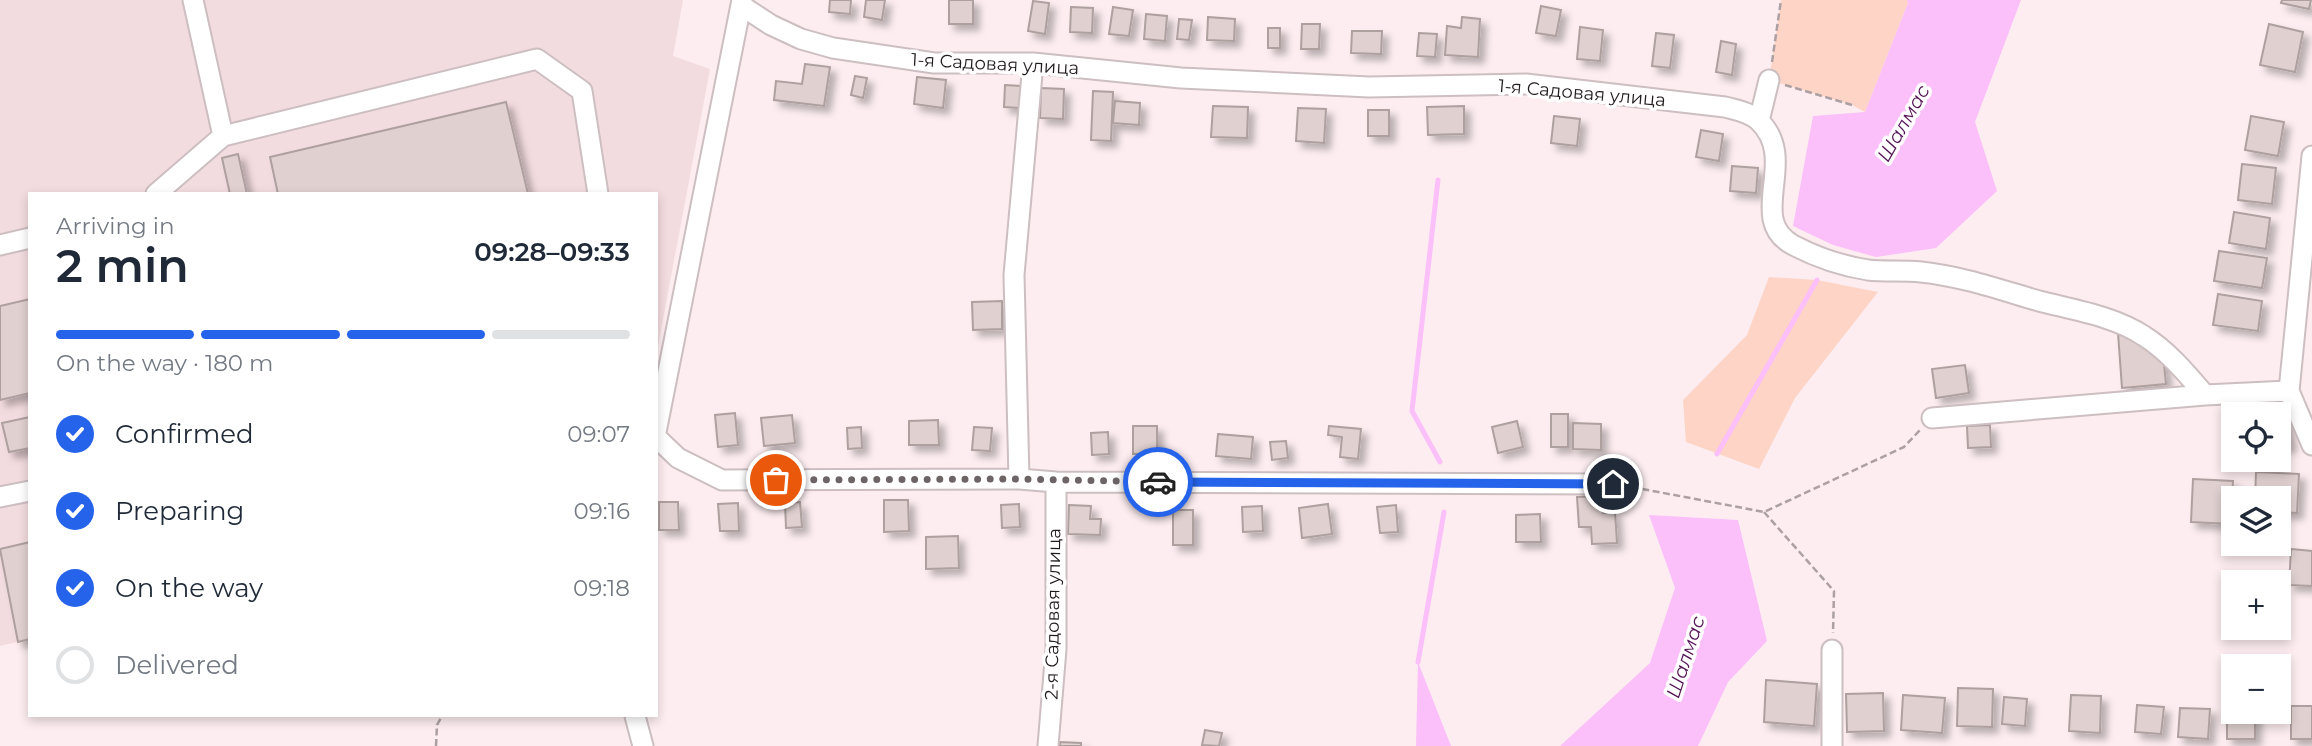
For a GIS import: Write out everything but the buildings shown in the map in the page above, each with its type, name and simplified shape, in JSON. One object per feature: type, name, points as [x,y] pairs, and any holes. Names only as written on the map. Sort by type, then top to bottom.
[{"type":"street","points":[[193,0],[223,136]]},
{"type":"street","points":[[658,425],[742,3]]},
{"type":"street","name":"1-я Садовая улица","points":[[742,3],[771,25],[801,39],[833,48],[934,63],[1033,63],[1181,78],[1356,86],[1526,84],[1725,107],[1746,113],[1759,121]]},
{"type":"street","points":[[158,192],[223,136],[537,59],[582,91],[598,192]]},
{"type":"street","points":[[1019,479],[1014,275],[1033,63]]},
{"type":"street","points":[[1769,80],[1759,121],[1770,137],[1775,153],[1772,226],[1791,244],[1833,262],[1869,270],[1922,272],[1964,280],[2112,321],[2144,335],[2172,358],[2205,394]]},
{"type":"street","points":[[2312,156],[2289,391],[2312,445]]},
{"type":"street","points":[[0,245],[28,239]]},
{"type":"street","points":[[1932,418],[2205,394],[2289,391]]},
{"type":"street","points":[[658,437],[678,458],[722,480],[1019,479],[1056,482],[1613,484]]},
{"type":"street","name":"2-я Садовая улица","points":[[1048,746],[1056,649],[1056,482]]},
{"type":"street","points":[[0,497],[28,491]]},
{"type":"street","points":[[1832,650],[1832,746]]},
{"type":"street","points":[[635,717],[643,746]]},
{"type":"path","points":[[1781,0],[1769,80],[1852,105]]},
{"type":"path","points":[[1613,484],[1764,512],[1904,447],[1932,418]]},
{"type":"path","points":[[1764,512],[1834,591],[1832,650]]},
{"type":"path","points":[[436,746],[437,725],[441,717]]},
{"type":"shaded area","points":[[0,0],[683,0],[673,56],[710,69],[658,346],[658,192],[28,192],[28,639],[0,646]]},
{"type":"shaded area","points":[[1781,0],[1907,0],[1865,112],[1852,105],[1769,80]]},
{"type":"shaded area","points":[[1769,277],[1817,280],[1878,292],[1795,398],[1759,469],[1686,442],[1683,400],[1747,335]]},
{"type":"water","points":[[1907,0],[2021,0],[1975,122],[1997,191],[1936,248],[1876,257],[1833,245],[1793,226],[1813,116],[1865,112]]},
{"type":"water","points":[[1649,515],[1738,520],[1767,641],[1728,682],[1698,746],[1560,746],[1650,663],[1675,588]]},
{"type":"water","points":[[1418,662],[1451,746],[1416,746]]},
{"type":"waterway","points":[[1438,180],[1412,411],[1440,462]]},
{"type":"waterway","name":"Шалмас","points":[[1717,454],[1817,280]]},
{"type":"waterway","points":[[1418,662],[1444,512]]},
{"type":"way so far","points":[[776,480],[1019,479],[1056,482],[1158,482]]},
{"type":"route","points":[[1158,482],[1613,484]]}]
